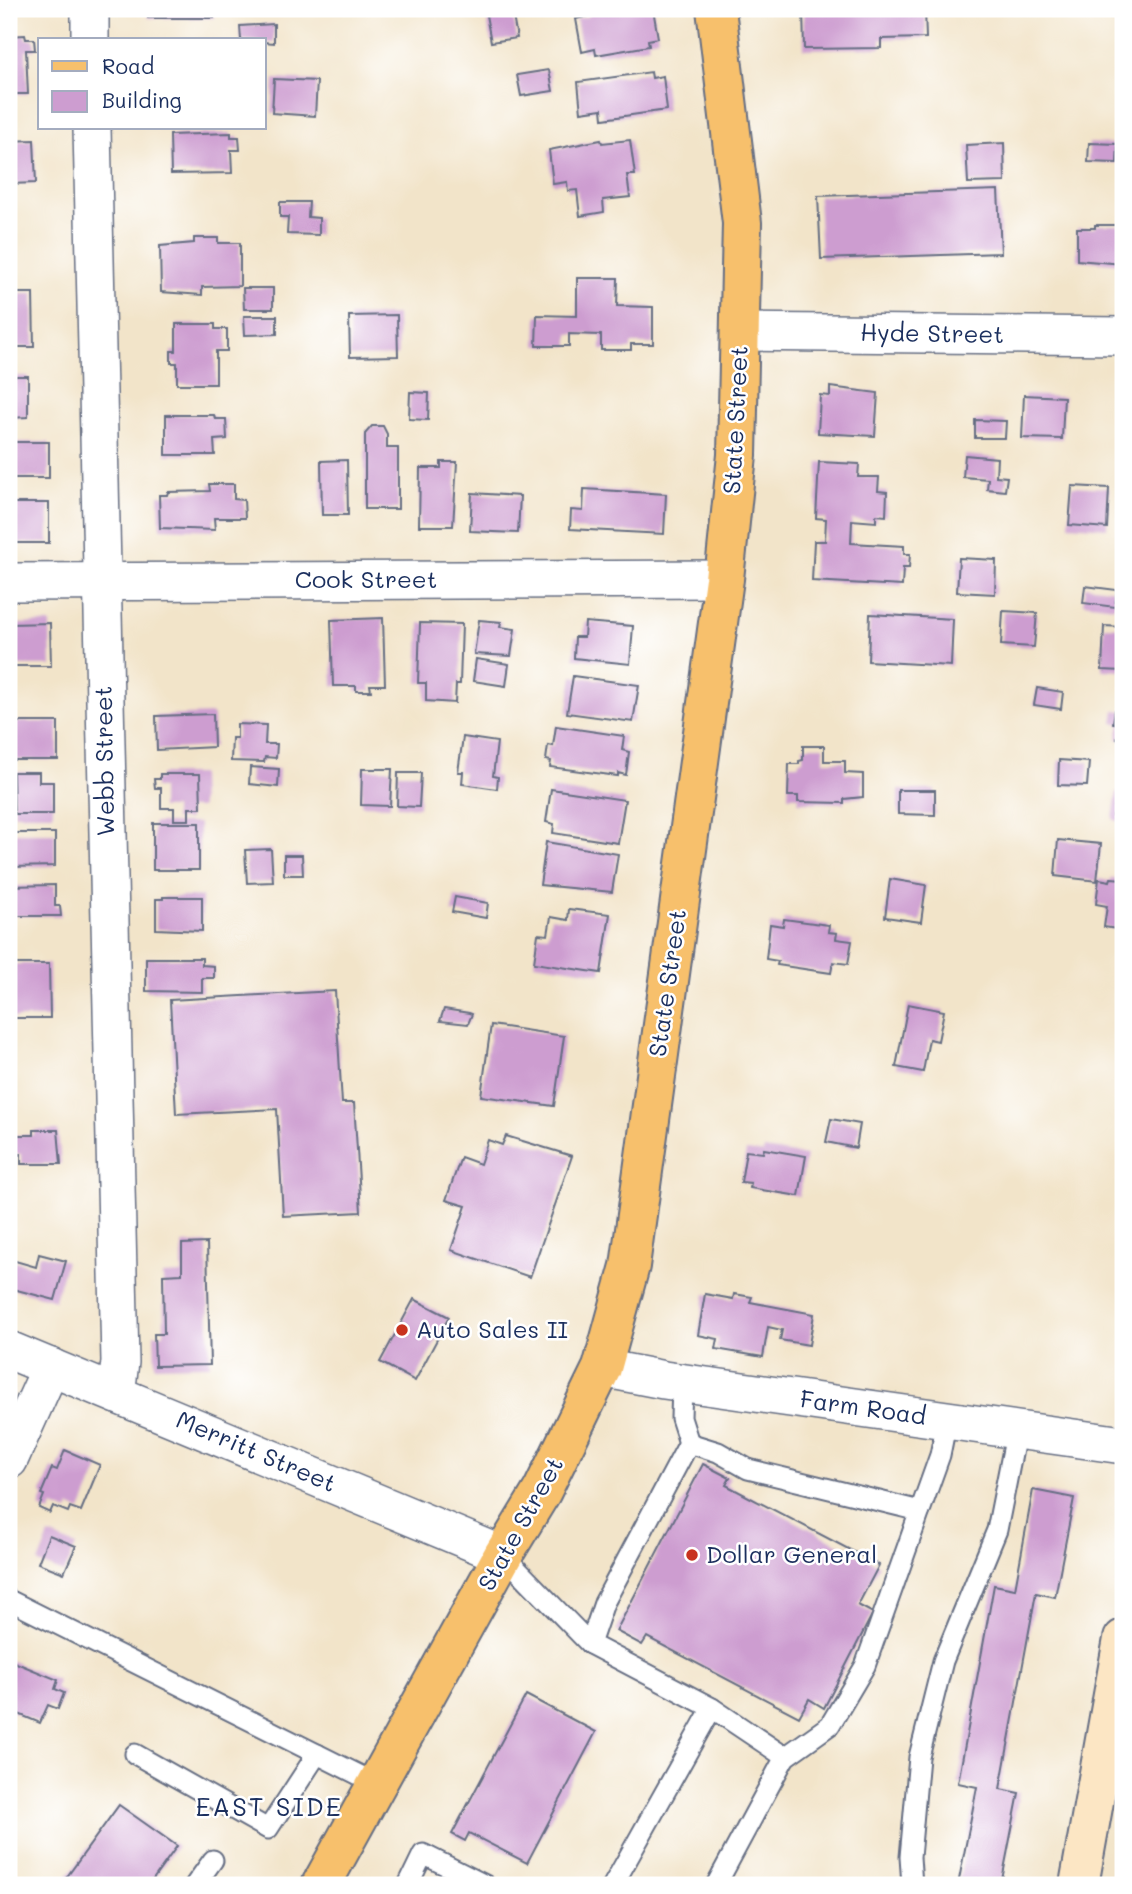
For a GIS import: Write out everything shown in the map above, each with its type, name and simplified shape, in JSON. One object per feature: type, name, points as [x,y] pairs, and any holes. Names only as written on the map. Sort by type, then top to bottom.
[{"type":"main road","name":"State Street","points":[[327,1883],[377,1784],[503,1555],[542,1491],[602,1368],[630,1266],[724,579],[737,455],[742,223],[716,9]]},
{"type":"main road","points":[[1079,1885],[1123,1639]]},
{"type":"street","points":[[90,9],[90,38]]},
{"type":"street","name":"Webb Street","points":[[92,130],[100,582],[120,1362],[116,1394]]},
{"type":"street","name":"Hyde Street","points":[[740,332],[1123,336]]},
{"type":"street","name":"Cook Street","points":[[9,582],[724,579]]},
{"type":"street","name":"Merritt Street","points":[[9,1350],[503,1555]]},
{"type":"street","points":[[9,1460],[51,1367]]},
{"type":"street","name":"Farm Road","points":[[602,1368],[682,1383],[1123,1445]]},
{"type":"lane","points":[[590,1644],[604,1603],[689,1443],[681,1418],[682,1383]]},
{"type":"lane","points":[[716,1885],[785,1757],[830,1725],[865,1666],[940,1455],[947,1420]]},
{"type":"lane","points":[[912,1885],[910,1857],[919,1757],[943,1661],[997,1530],[1017,1429]]},
{"type":"lane","points":[[689,1443],[718,1452],[748,1469],[920,1511]]},
{"type":"lane","points":[[503,1555],[590,1644],[712,1708],[785,1757]]},
{"type":"lane","points":[[9,1600],[377,1784]]},
{"type":"lane","points":[[613,1885],[712,1708]]},
{"type":"lane","points":[[135,1754],[268,1829],[317,1754]]},
{"type":"lane","points":[[408,1885],[424,1854],[485,1885]]},
{"type":"lane","points":[[195,1885],[213,1860]]},
{"type":"building","points":[[148,9],[213,9],[214,18],[148,18]]},
{"type":"building","points":[[653,9],[658,38],[648,40],[649,46],[596,55],[595,49],[582,52],[576,19],[589,16],[588,10]]},
{"type":"building","points":[[803,9],[925,9],[926,38],[881,39],[881,48],[804,49]]},
{"type":"building","points":[[1088,9],[1121,9],[1120,17],[1088,14]]},
{"type":"building","points":[[512,11],[517,38],[491,42],[486,15]]},
{"type":"building","points":[[274,24],[274,43],[266,42],[266,38],[241,38],[240,26]]},
{"type":"building","points":[[25,35],[26,39],[34,39],[35,50],[26,50],[28,94],[9,94],[9,36]]},
{"type":"building","points":[[549,70],[553,91],[521,96],[517,75]]},
{"type":"building","points":[[651,72],[652,78],[663,76],[667,110],[603,119],[602,109],[581,112],[578,82]]},
{"type":"building","points":[[274,79],[317,81],[315,116],[272,113]]},
{"type":"building","points":[[231,133],[231,137],[239,137],[240,150],[231,150],[232,173],[171,174],[170,135]]},
{"type":"building","points":[[34,140],[36,183],[9,184],[9,141]]},
{"type":"building","points":[[601,140],[602,143],[630,140],[635,175],[627,175],[630,197],[603,200],[604,212],[580,216],[577,190],[568,191],[567,182],[553,184],[549,150]]},
{"type":"building","points":[[1004,143],[1005,182],[968,183],[966,145]]},
{"type":"building","points":[[1089,143],[1118,144],[1117,163],[1088,162]]},
{"type":"building","points":[[998,190],[1001,253],[821,259],[818,196]]},
{"type":"building","points":[[280,202],[309,202],[308,217],[319,218],[319,235],[287,234],[288,217],[280,217]]},
{"type":"building","points":[[1095,225],[1123,225],[1123,264],[1077,260],[1077,228],[1095,228]]},
{"type":"building","points":[[194,238],[218,238],[218,243],[240,243],[240,286],[202,287],[202,295],[161,292],[160,246],[194,243]]},
{"type":"building","points":[[577,278],[618,278],[617,306],[653,307],[653,344],[631,344],[631,350],[601,350],[601,335],[569,334],[569,346],[536,346],[537,315],[577,316]]},
{"type":"building","points":[[243,288],[273,288],[273,309],[244,309]]},
{"type":"building","points":[[9,293],[33,293],[34,347],[9,347]]},
{"type":"building","points":[[397,315],[398,356],[350,357],[349,316]]},
{"type":"building","points":[[244,316],[277,316],[277,334],[245,335]]},
{"type":"building","points":[[176,324],[215,324],[215,329],[227,329],[227,351],[216,351],[216,384],[177,384],[177,363],[171,363],[171,351],[176,351]]},
{"type":"building","points":[[9,376],[28,376],[28,417],[9,418]]},
{"type":"building","points":[[830,387],[878,393],[875,436],[818,433],[820,395],[830,396]]},
{"type":"building","points":[[410,392],[429,393],[428,420],[409,419]]},
{"type":"building","points":[[1024,395],[1064,397],[1062,439],[1022,438]]},
{"type":"building","points":[[166,415],[214,415],[215,419],[226,419],[227,439],[214,440],[215,455],[166,455]]},
{"type":"building","points":[[975,420],[1006,421],[1005,438],[975,438]]},
{"type":"building","points":[[372,426],[383,426],[387,434],[387,448],[398,448],[398,509],[365,509],[365,434]]},
{"type":"building","points":[[9,442],[49,442],[49,478],[9,478]]},
{"type":"building","points":[[965,455],[997,458],[996,476],[1007,477],[1005,491],[987,489],[988,479],[963,477]]},
{"type":"building","points":[[347,460],[348,515],[322,515],[321,461]]},
{"type":"building","points":[[441,462],[457,462],[453,526],[419,526],[420,468],[441,468]]},
{"type":"building","points":[[819,462],[859,464],[858,477],[879,477],[878,491],[887,492],[886,516],[876,515],[876,522],[852,520],[851,543],[904,546],[904,554],[910,554],[909,568],[903,568],[902,586],[812,581],[814,541],[825,541],[826,519],[816,518]]},
{"type":"building","points":[[209,484],[234,484],[234,499],[244,500],[245,518],[214,518],[215,530],[160,528],[159,495],[167,495],[168,492],[210,491]]},
{"type":"building","points":[[1072,486],[1109,488],[1107,528],[1069,525]]},
{"type":"building","points":[[584,489],[666,494],[664,534],[570,529],[571,510],[583,511]]},
{"type":"building","points":[[472,493],[520,496],[518,533],[470,531]]},
{"type":"building","points":[[9,503],[49,503],[49,543],[9,543]]},
{"type":"building","points":[[959,558],[996,560],[995,594],[957,592]]},
{"type":"building","points":[[1085,586],[1117,590],[1115,607],[1083,603]]},
{"type":"building","points":[[1003,611],[1037,613],[1034,647],[1001,645]]},
{"type":"building","points":[[870,614],[953,619],[951,666],[868,661]]},
{"type":"building","points":[[383,618],[385,685],[370,685],[371,691],[356,691],[356,686],[333,686],[331,620]]},
{"type":"building","points":[[479,620],[501,622],[500,627],[515,629],[511,656],[474,654]]},
{"type":"building","points":[[585,622],[633,626],[630,664],[574,658],[575,637],[584,637]]},
{"type":"building","points":[[50,623],[51,666],[9,666],[9,624]]},
{"type":"building","points":[[420,623],[462,624],[460,684],[456,684],[455,703],[426,701],[426,683],[418,683]]},
{"type":"building","points":[[1104,626],[1123,627],[1123,671],[1102,670]]},
{"type":"building","points":[[476,659],[509,664],[506,686],[473,681]]},
{"type":"building","points":[[573,676],[639,685],[633,722],[567,713]]},
{"type":"building","points":[[1037,688],[1063,692],[1061,709],[1034,705]]},
{"type":"building","points":[[1115,710],[1123,711],[1123,740],[1117,739],[1120,724],[1113,723]]},
{"type":"building","points":[[213,714],[214,747],[157,750],[156,716]]},
{"type":"building","points":[[10,722],[58,722],[58,760],[11,760]]},
{"type":"building","points":[[237,724],[266,725],[265,744],[277,744],[276,758],[265,757],[264,762],[231,761],[232,738],[237,738]]},
{"type":"building","points":[[556,726],[624,736],[622,750],[629,752],[626,775],[550,767],[551,761],[546,760],[548,745],[553,746]]},
{"type":"building","points":[[463,737],[497,742],[493,776],[498,777],[497,789],[462,784],[463,772],[458,772]]},
{"type":"building","points":[[803,746],[824,746],[824,761],[845,761],[845,773],[863,774],[863,797],[844,799],[844,803],[798,802],[798,796],[788,796],[789,764],[799,764],[799,761],[803,760]]},
{"type":"building","points":[[1059,760],[1089,762],[1087,786],[1058,785]]},
{"type":"building","points":[[250,767],[279,769],[278,787],[249,784]]},
{"type":"building","points":[[362,769],[392,769],[390,806],[361,805]]},
{"type":"building","points":[[13,772],[39,772],[39,782],[53,782],[53,814],[14,814]]},
{"type":"building","points":[[398,773],[421,773],[419,807],[397,806]]},
{"type":"building","points":[[160,774],[200,774],[201,808],[189,808],[189,820],[174,820],[174,808],[161,808],[161,788],[155,788],[154,779],[160,779]]},
{"type":"building","points":[[551,789],[625,800],[618,843],[553,833],[554,824],[546,822]]},
{"type":"building","points":[[898,790],[935,790],[935,815],[898,814]]},
{"type":"building","points":[[1117,791],[1123,792],[1123,824],[1113,819]]},
{"type":"building","points":[[153,823],[199,823],[199,870],[153,870]]},
{"type":"building","points":[[9,833],[55,833],[55,866],[9,867]]},
{"type":"building","points":[[1058,840],[1101,844],[1097,881],[1055,876]]},
{"type":"building","points":[[546,842],[618,854],[612,892],[540,885]]},
{"type":"building","points":[[271,849],[273,882],[247,883],[245,850]]},
{"type":"building","points":[[284,855],[302,855],[303,875],[284,875]]},
{"type":"building","points":[[1111,878],[1123,879],[1123,930],[1104,927],[1107,906],[1096,904],[1099,879],[1110,881]]},
{"type":"building","points":[[890,879],[926,885],[921,922],[885,917]]},
{"type":"building","points":[[55,885],[55,906],[60,906],[61,916],[9,916],[9,886]]},
{"type":"building","points":[[202,897],[202,931],[156,929],[156,899]]},
{"type":"building","points":[[455,897],[488,903],[486,918],[452,912]]},
{"type":"building","points":[[569,909],[610,914],[601,973],[534,963],[538,934],[548,935],[551,917],[568,920]]},
{"type":"building","points":[[784,919],[829,925],[828,932],[837,933],[836,939],[852,941],[848,964],[833,962],[831,973],[777,965],[778,961],[766,959],[770,924],[783,926]]},
{"type":"building","points":[[146,958],[202,958],[202,965],[214,966],[214,978],[202,978],[202,992],[146,991]]},
{"type":"building","points":[[9,964],[49,964],[50,1018],[9,1018]]},
{"type":"building","points":[[335,991],[342,1103],[354,1103],[361,1212],[283,1216],[277,1109],[176,1114],[170,1000]]},
{"type":"building","points":[[908,1004],[944,1011],[938,1041],[929,1039],[923,1072],[896,1067]]},
{"type":"building","points":[[444,1009],[472,1014],[468,1024],[440,1021]]},
{"type":"building","points":[[491,1025],[564,1036],[554,1106],[481,1096]]},
{"type":"building","points":[[831,1119],[860,1124],[856,1148],[826,1142]]},
{"type":"building","points":[[34,1130],[58,1130],[61,1164],[21,1164],[21,1154],[9,1154],[9,1135],[34,1135]]},
{"type":"building","points":[[506,1136],[572,1156],[530,1277],[451,1250],[466,1206],[446,1200],[461,1157],[480,1164],[488,1140],[502,1145]]},
{"type":"building","points":[[764,1149],[806,1156],[799,1196],[750,1188],[751,1183],[741,1182],[746,1151],[763,1153]]},
{"type":"building","points":[[207,1243],[210,1365],[155,1366],[154,1334],[164,1334],[163,1275],[182,1274],[182,1244]]},
{"type":"building","points":[[39,1254],[66,1261],[55,1300],[9,1288],[12,1260],[36,1267]]},
{"type":"building","points":[[705,1294],[733,1299],[734,1294],[752,1297],[750,1302],[814,1314],[809,1345],[780,1340],[782,1330],[768,1327],[763,1357],[716,1349],[718,1339],[698,1335]]},
{"type":"building","points":[[414,1299],[449,1317],[415,1381],[380,1362]]},
{"type":"building","points":[[65,1450],[100,1465],[81,1511],[70,1507],[68,1512],[53,1506],[50,1513],[39,1508],[44,1495],[41,1494],[52,1468],[57,1470]]},
{"type":"building","points":[[703,1464],[730,1478],[726,1485],[879,1565],[858,1605],[873,1613],[824,1708],[809,1699],[799,1717],[647,1637],[642,1645],[616,1631]]},
{"type":"building","points":[[1033,1490],[1074,1498],[1055,1597],[1036,1593],[1000,1789],[1019,1793],[1001,1885],[958,1885],[977,1787],[958,1783],[994,1585],[1015,1589]]},
{"type":"building","points":[[49,1535],[76,1546],[64,1573],[38,1563]]},
{"type":"building","points":[[9,1660],[58,1680],[55,1689],[64,1693],[58,1709],[48,1705],[40,1723],[9,1710]]},
{"type":"building","points":[[526,1695],[596,1732],[527,1863],[469,1833],[465,1841],[452,1834]]},
{"type":"building","points":[[119,1805],[177,1846],[149,1885],[61,1885]]},
{"type":"place","name":"Auto Sales II","points":[[402,1330]]},
{"type":"place","name":"Dollar General","points":[[692,1555]]},
{"type":"district","name":"EAST SIDE","points":[[269,1807]]}]
